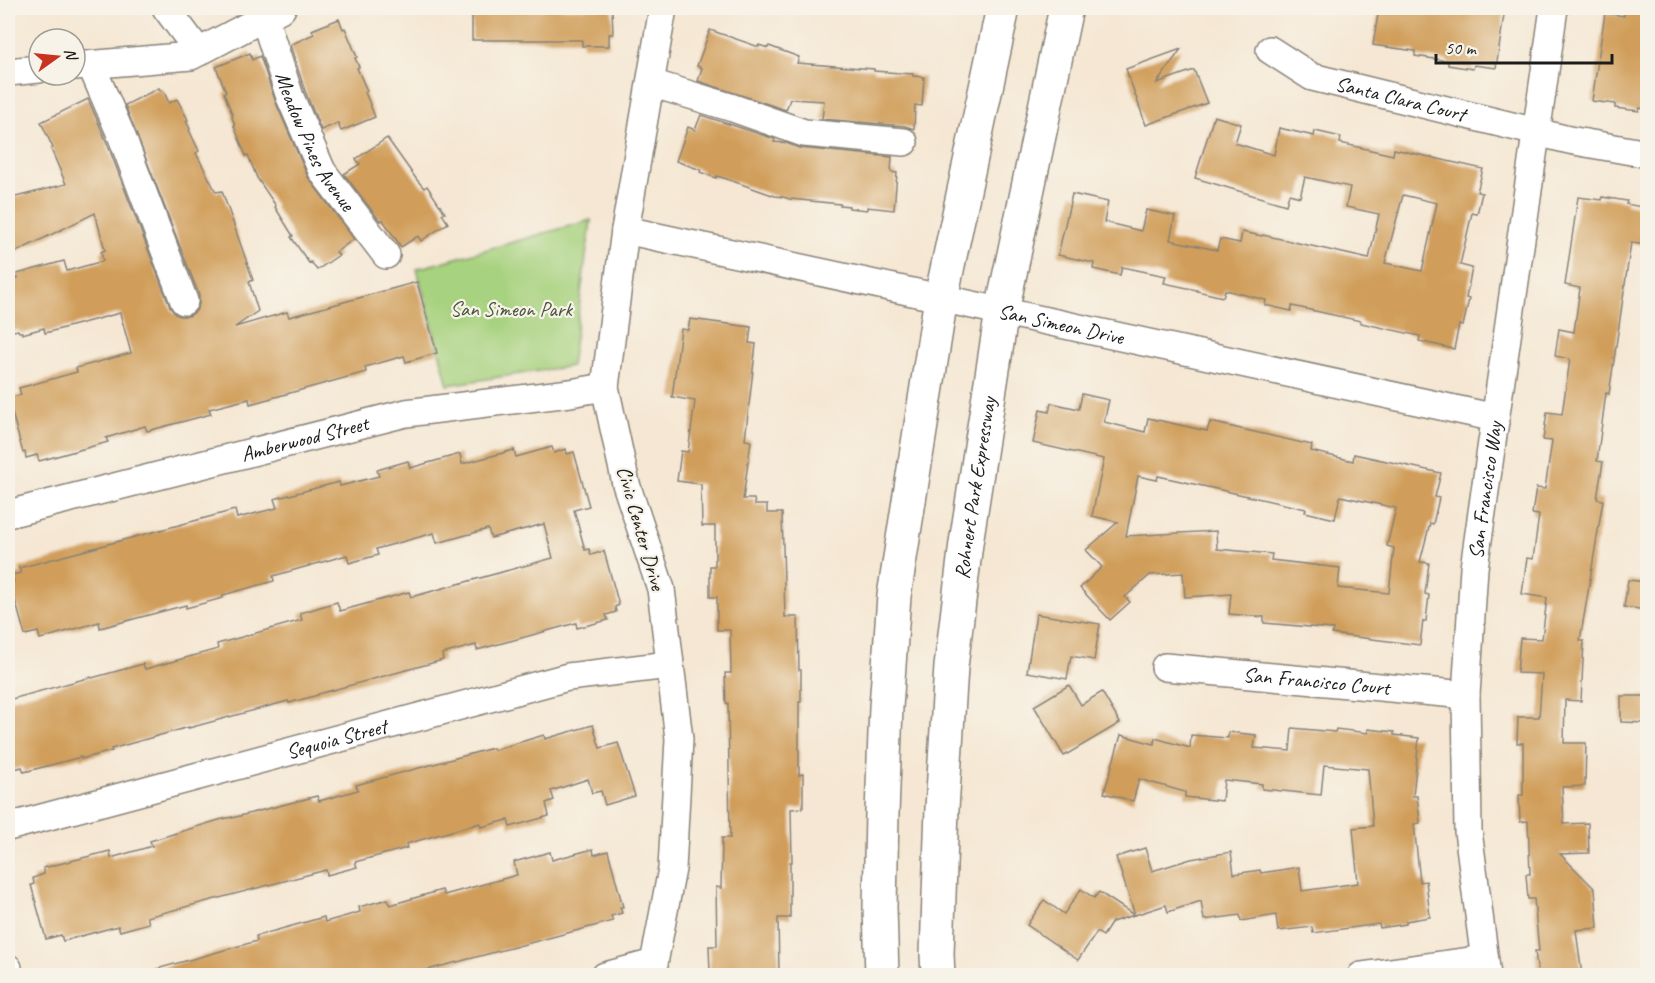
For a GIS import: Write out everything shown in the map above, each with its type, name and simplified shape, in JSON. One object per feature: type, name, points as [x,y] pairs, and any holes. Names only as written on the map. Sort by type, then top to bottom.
[{"type":"main road","points":[[882,975],[880,907],[883,790],[894,596],[941,298],[1003,8]]},
{"type":"main road","name":"Rohnert Park Expressway","points":[[938,975],[942,808],[951,667],[966,543],[1002,311],[1066,8]]},
{"type":"street","points":[[166,8],[199,52]]},
{"type":"street","name":"Civic Center Drive","points":[[653,969],[672,869],[679,739],[661,589],[626,484],[605,387],[625,230],[663,8]]},
{"type":"street","name":"San Francisco Way","points":[[1486,967],[1468,831],[1466,695],[1474,568],[1554,8]]},
{"type":"street","name":"Meadow Pines Avenue","points":[[87,65],[191,57],[273,12],[290,97],[322,171],[386,255]]},
{"type":"street","name":"Santa Clara Court","points":[[1270,50],[1312,77],[1569,140],[1647,154]]},
{"type":"street","points":[[8,72],[27,70]]},
{"type":"street","name":"Meadow Pines Avenue","points":[[87,72],[123,137],[184,301]]},
{"type":"street","points":[[651,83],[804,133],[904,142]]},
{"type":"street","name":"San Simeon Drive","points":[[625,230],[1496,418]]},
{"type":"street","name":"Amberwood Street","points":[[8,513],[406,413],[605,387]]},
{"type":"street","name":"Sequoia Street","points":[[8,827],[568,677],[669,665]]},
{"type":"street","name":"San Francisco Court","points":[[1165,667],[1466,695]]},
{"type":"street","points":[[1361,975],[1486,967]]},
{"type":"street","points":[[8,968],[9,975]]},
{"type":"street","points":[[605,975],[653,969]]},
{"type":"green space","name":"San Simeon Park","points":[[591,220],[571,366],[448,385],[417,269]]},
{"type":"building","points":[[472,8],[612,8],[613,34],[609,34],[609,46],[582,46],[582,40],[472,40]]},
{"type":"building","points":[[1379,8],[1505,8],[1496,68],[1474,65],[1473,69],[1448,65],[1448,61],[1415,56],[1415,51],[1373,45]]},
{"type":"building","points":[[1625,8],[1647,8],[1647,109],[1640,108],[1639,111],[1615,108],[1615,104],[1592,101],[1605,13],[1624,16]]},
{"type":"building","points":[[339,19],[357,57],[355,58],[359,67],[357,68],[375,117],[341,131],[338,123],[321,130],[290,45],[314,34],[312,30]]},
{"type":"building","points":[[710,30],[759,47],[759,45],[768,48],[769,46],[799,57],[797,63],[874,69],[874,71],[924,77],[922,106],[915,105],[914,129],[905,126],[822,119],[824,101],[790,99],[786,110],[698,81],[702,68],[697,66]]},
{"type":"building","points":[[1181,49],[1157,83],[1194,70],[1207,103],[1146,125],[1126,69]]},
{"type":"building","points":[[250,53],[252,60],[260,56],[276,103],[308,177],[354,239],[336,252],[339,255],[317,270],[311,262],[309,263],[291,237],[293,236],[276,206],[257,178],[234,126],[233,116],[224,93],[226,92],[216,67]]},
{"type":"building","points":[[159,88],[163,90],[169,103],[177,99],[188,120],[186,121],[189,130],[199,151],[196,153],[216,192],[222,191],[253,280],[249,282],[258,311],[235,327],[287,312],[289,317],[417,282],[437,353],[406,362],[404,356],[365,367],[366,372],[250,404],[249,399],[209,409],[211,414],[147,431],[145,426],[106,438],[108,442],[39,461],[37,455],[26,458],[8,398],[21,395],[19,388],[77,372],[76,368],[131,353],[120,313],[45,333],[44,328],[22,334],[18,330],[8,332],[8,280],[18,278],[17,274],[64,261],[67,271],[103,261],[101,252],[105,250],[95,213],[12,254],[8,235],[8,199],[66,184],[41,122],[88,99],[170,307],[175,314],[189,316],[196,311],[199,304],[199,295],[125,105]]},
{"type":"building","points":[[701,115],[775,139],[774,142],[786,143],[799,148],[892,157],[891,172],[897,173],[894,210],[849,208],[849,206],[840,204],[775,196],[727,179],[717,176],[716,178],[676,161],[688,127],[695,130]]},
{"type":"building","points":[[1214,116],[1241,124],[1235,143],[1274,155],[1279,128],[1314,136],[1315,131],[1341,137],[1340,143],[1393,155],[1394,149],[1483,169],[1477,192],[1482,193],[1477,214],[1472,213],[1460,265],[1472,268],[1463,326],[1459,325],[1454,349],[1419,341],[1420,336],[1361,323],[1361,321],[1292,306],[1291,311],[1265,305],[1266,300],[1225,290],[1223,297],[1164,283],[1166,276],[1122,267],[1120,275],[1093,269],[1094,263],[1058,255],[1072,194],[1108,202],[1104,222],[1141,231],[1146,210],[1175,216],[1170,240],[1217,250],[1220,239],[1240,243],[1242,232],[1369,259],[1379,214],[1346,207],[1350,187],[1305,177],[1300,197],[1289,194],[1286,205],[1195,178]],"holes":[[[1403,195],[1437,203],[1422,271],[1385,263]]]},
{"type":"building","points":[[387,138],[417,180],[424,188],[427,186],[445,213],[442,214],[448,223],[421,241],[418,236],[401,247],[383,220],[380,221],[344,174],[360,164],[356,159]]},
{"type":"building","points":[[1578,197],[1602,200],[1602,197],[1627,201],[1626,204],[1647,208],[1647,245],[1631,243],[1597,461],[1603,462],[1597,499],[1603,500],[1580,641],[1584,641],[1581,701],[1565,700],[1564,743],[1586,743],[1585,786],[1562,787],[1564,824],[1588,823],[1589,853],[1560,854],[1595,889],[1598,928],[1576,930],[1582,975],[1538,975],[1535,951],[1539,951],[1534,899],[1528,899],[1526,874],[1530,874],[1528,821],[1520,822],[1519,795],[1523,795],[1523,743],[1517,743],[1518,717],[1539,717],[1542,674],[1517,673],[1520,638],[1542,639],[1547,598],[1522,594],[1527,558],[1533,559],[1539,515],[1532,514],[1536,488],[1545,489],[1552,441],[1543,440],[1547,412],[1562,414],[1570,359],[1555,356],[1559,329],[1574,332],[1580,288],[1565,285]]},
{"type":"building","points":[[690,319],[751,327],[749,343],[756,344],[745,440],[751,441],[743,499],[754,499],[755,505],[767,505],[767,513],[782,513],[785,617],[798,617],[799,670],[801,670],[799,775],[803,774],[803,808],[791,809],[790,918],[778,918],[779,972],[710,973],[709,946],[717,946],[716,887],[721,888],[722,838],[730,838],[728,703],[726,703],[725,673],[731,673],[730,630],[717,630],[717,597],[710,597],[710,566],[715,566],[715,526],[702,526],[701,484],[677,481],[681,451],[688,452],[695,401],[672,397],[681,329],[688,330]]},
{"type":"building","points":[[1082,394],[1109,400],[1104,422],[1145,432],[1148,418],[1207,431],[1210,422],[1312,445],[1311,451],[1353,461],[1354,454],[1441,473],[1435,497],[1439,498],[1433,524],[1430,523],[1420,562],[1429,563],[1425,594],[1429,595],[1420,645],[1332,634],[1333,629],[1264,623],[1264,617],[1229,614],[1231,594],[1185,597],[1183,573],[1150,575],[1125,597],[1130,602],[1110,620],[1080,588],[1102,567],[1086,550],[1118,522],[1092,516],[1104,459],[1033,443],[1040,410],[1049,412],[1051,403],[1079,409]],"holes":[[[1138,476],[1157,480],[1158,476],[1306,509],[1305,512],[1335,519],[1340,496],[1396,508],[1387,546],[1394,548],[1389,593],[1338,588],[1340,568],[1271,560],[1272,554],[1217,549],[1216,531],[1126,536]]]},
{"type":"building","points":[[552,447],[554,453],[566,449],[567,454],[574,452],[589,506],[574,510],[585,550],[589,549],[591,555],[604,551],[619,605],[615,607],[616,612],[606,615],[608,620],[577,628],[576,623],[477,650],[476,645],[442,654],[443,660],[289,703],[288,701],[189,727],[111,749],[112,751],[24,772],[22,767],[11,770],[8,757],[8,700],[143,664],[145,669],[218,649],[217,644],[302,620],[300,613],[337,602],[340,611],[409,592],[411,597],[553,558],[544,524],[491,538],[488,529],[437,543],[434,533],[376,549],[378,555],[349,563],[347,555],[273,576],[274,581],[186,608],[186,605],[100,628],[99,622],[40,639],[38,632],[25,635],[10,582],[14,582],[12,575],[21,573],[19,568],[235,510],[237,518],[277,508],[274,499],[339,482],[340,486],[379,476],[377,470],[408,461],[410,468],[460,454],[462,464],[514,450],[516,457]]},
{"type":"building","points":[[1628,580],[1647,582],[1647,610],[1624,607]]},
{"type":"building","points":[[1036,614],[1100,624],[1094,660],[1071,656],[1067,679],[1027,672]]},
{"type":"building","points":[[1069,685],[1081,705],[1102,692],[1120,723],[1064,756],[1034,706]]},
{"type":"building","points":[[1621,696],[1647,696],[1647,723],[1621,722]]},
{"type":"building","points":[[593,725],[600,748],[618,743],[635,796],[605,805],[601,791],[592,793],[588,779],[551,791],[554,800],[546,803],[549,816],[510,827],[508,820],[481,827],[480,823],[406,844],[407,848],[355,862],[357,867],[327,875],[326,870],[147,917],[149,923],[120,931],[118,926],[63,941],[61,935],[46,939],[31,885],[34,884],[33,878],[44,874],[43,868],[110,851],[111,858],[152,846],[150,841],[219,820],[317,796],[319,801],[358,790],[356,785],[544,735],[545,739]]},
{"type":"building","points":[[1292,728],[1335,732],[1336,729],[1368,733],[1368,729],[1419,738],[1413,796],[1417,796],[1420,823],[1414,824],[1420,882],[1426,881],[1430,917],[1380,928],[1379,924],[1313,933],[1312,927],[1278,931],[1276,915],[1241,921],[1240,915],[1204,920],[1201,901],[1168,912],[1166,905],[1135,915],[1116,857],[1145,848],[1152,871],[1191,859],[1231,852],[1234,874],[1260,870],[1261,873],[1299,867],[1302,891],[1358,883],[1353,828],[1373,826],[1368,769],[1324,765],[1321,795],[1262,789],[1262,784],[1224,780],[1222,801],[1185,797],[1185,792],[1139,779],[1133,801],[1104,793],[1121,735],[1154,744],[1155,738],[1190,748],[1191,735],[1228,738],[1228,732],[1256,735],[1254,748],[1290,751]]},
{"type":"building","points":[[593,849],[594,855],[608,851],[623,907],[620,907],[622,913],[611,916],[613,921],[408,975],[154,975],[153,970],[257,941],[256,936],[324,917],[325,922],[360,912],[359,907],[388,899],[390,905],[442,890],[444,895],[517,875],[514,862],[550,852],[552,860]]},
{"type":"building","points":[[1081,889],[1094,898],[1099,892],[1134,915],[1112,922],[1103,936],[1097,932],[1078,960],[1027,925],[1044,900],[1064,914]]}]
